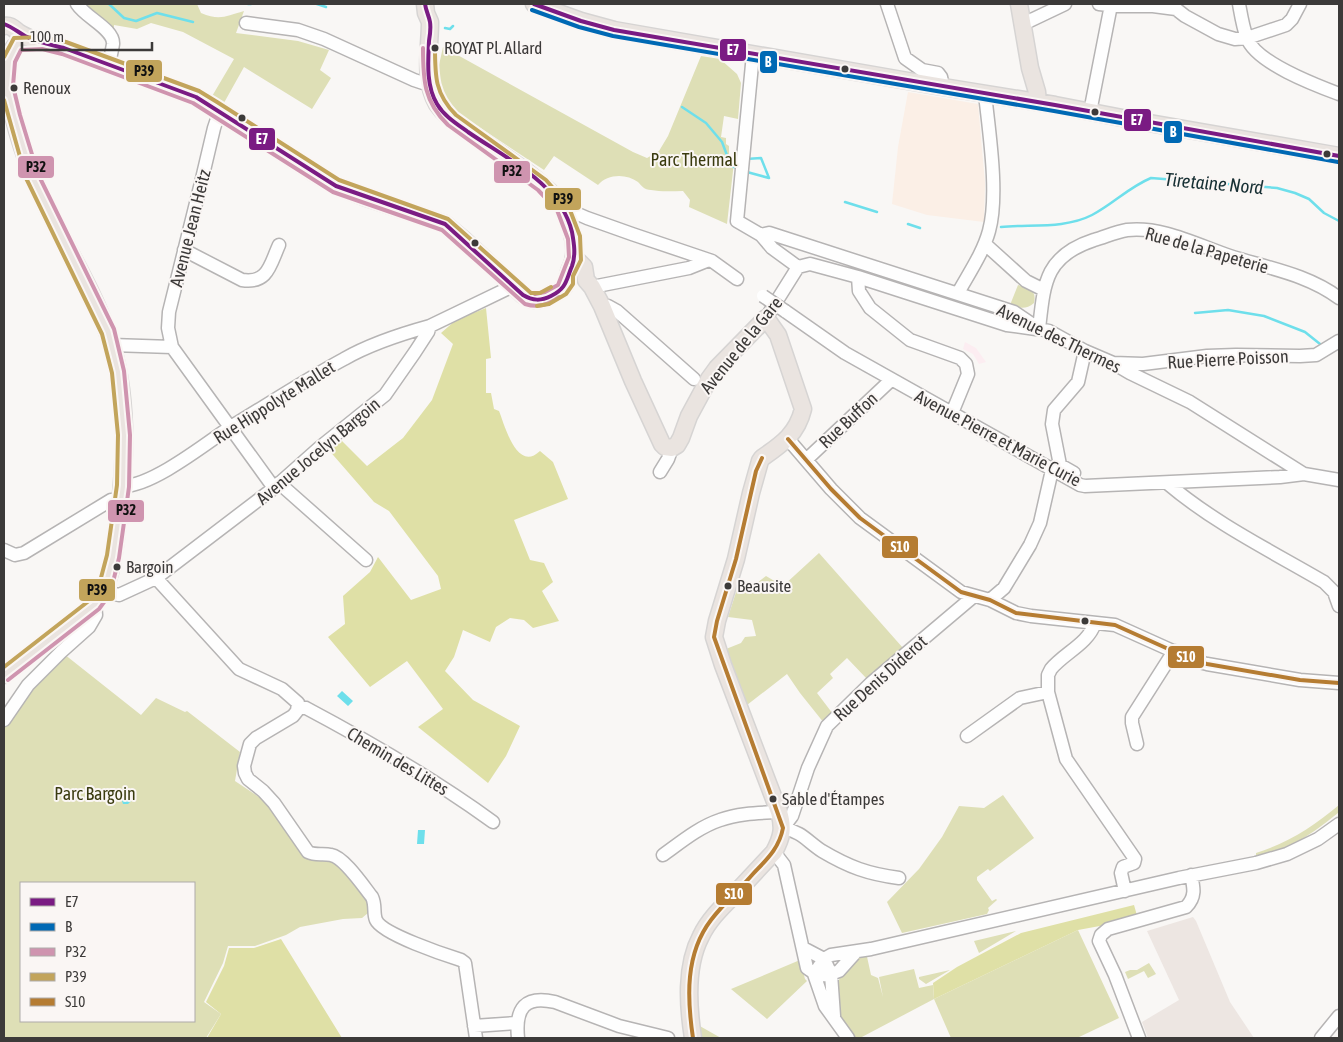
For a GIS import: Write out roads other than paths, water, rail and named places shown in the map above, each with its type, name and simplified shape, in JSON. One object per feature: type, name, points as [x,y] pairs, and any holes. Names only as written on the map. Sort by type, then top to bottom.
[{"type":"main road","points":[[4,675],[99,598],[113,556],[122,493],[124,435],[122,405],[112,345],[96,305],[32,176],[14,117],[5,82],[9,60],[9,35],[64,48],[189,94],[220,110],[336,186],[445,224],[528,298],[542,300],[562,290],[567,282],[567,275],[574,258],[574,238],[562,207],[542,185],[448,116],[437,103],[430,83],[430,22],[426,13],[426,4],[437,4],[434,16],[430,22]]},
{"type":"main road","points":[[534,4],[604,27],[1339,156]]},
{"type":"main road","points":[[1020,4],[1030,68],[1030,101]]},
{"type":"main road","points":[[574,258],[584,267],[589,283],[602,306],[662,444],[672,448]]},
{"type":"main road","points":[[567,275],[589,283]]},
{"type":"main road","points":[[694,1038],[690,1000],[691,968],[694,951],[701,935],[713,917],[774,852],[781,839],[782,828],[779,812],[714,636],[736,559],[756,471],[762,458],[788,439],[800,419],[803,409],[778,335],[766,318]]},
{"type":"main road","name":"Avenue de la Gare","points":[[672,448],[677,445],[681,438],[689,416],[709,379],[717,368],[766,318]]},
{"type":"street","points":[[77,4],[82,12],[112,36],[113,43],[109,64]]},
{"type":"street","points":[[887,4],[905,58],[922,70],[938,73],[942,77],[943,86]]},
{"type":"street","points":[[1023,24],[1065,4]]},
{"type":"street","points":[[1238,4],[1247,38],[1256,51],[1294,76],[1339,94]]},
{"type":"street","points":[[1090,112],[1105,5],[1153,6],[1176,9],[1218,34],[1235,39],[1247,38],[1286,25],[1292,19],[1300,4]]},
{"type":"street","points":[[246,23],[298,30],[324,38],[414,80],[430,83]]},
{"type":"street","name":"Avenue des Thermes","points":[[748,53],[742,62],[750,78],[736,220],[761,235],[772,248],[798,267]]},
{"type":"street","points":[[958,293],[985,244],[992,214],[985,94]]},
{"type":"street","name":"Avenue Jean Heitz","points":[[220,110],[169,312],[168,328],[172,347],[230,428],[277,485],[366,560]]},
{"type":"street","points":[[562,207],[632,234],[709,260],[737,279]]},
{"type":"street","name":"Rue de la Papeterie","points":[[1039,329],[1046,280],[1053,267],[1067,253],[1085,242],[1128,230],[1140,230],[1171,236],[1280,270],[1307,280],[1339,298]]},
{"type":"street","name":"Avenue des Thermes","points":[[761,235],[769,233],[1014,312],[1039,329],[1049,331],[1085,351],[1190,402],[1304,474],[1339,480]]},
{"type":"street","points":[[985,244],[1026,281],[1044,290]]},
{"type":"street","points":[[184,250],[242,280],[252,282],[259,280],[265,275],[279,245]]},
{"type":"street","points":[[589,283],[688,268],[709,260]]},
{"type":"street","points":[[798,267],[810,264],[858,277],[1006,325],[1039,329]]},
{"type":"street","name":"Avenue de la Gare","points":[[766,318],[798,267]]},
{"type":"street","points":[[858,277],[859,291],[870,308],[910,340],[960,358],[966,364],[968,374],[952,413]]},
{"type":"street","points":[[430,326],[513,286]]},
{"type":"street","name":"Avenue Pierre et Marie Curie","points":[[763,296],[845,353],[1080,485],[1167,483],[1304,474]]},
{"type":"street","points":[[602,306],[608,306],[617,311],[694,379]]},
{"type":"street","name":"Rue Hippolyte Mallet","points":[[4,550],[15,555],[24,553],[122,493],[168,468],[344,358],[430,326]]},
{"type":"street","name":"Avenue Jocelyn Bargoin","points":[[99,598],[119,595],[156,578],[277,485],[319,448],[385,395],[415,352],[430,326]]},
{"type":"street","name":"Rue Pierre Poisson","points":[[1113,363],[1143,364],[1207,356],[1316,355],[1339,341]]},
{"type":"street","points":[[112,345],[172,347]]},
{"type":"street","points":[[1085,351],[1078,382],[1054,410],[1052,424],[1060,465],[1093,486]]},
{"type":"street","points":[[1138,377],[1138,371],[1143,364]]},
{"type":"street","name":"Rue Buffon","points":[[806,460],[891,380]]},
{"type":"street","points":[[788,439],[831,489],[860,518],[961,592],[990,600],[1024,615],[1122,627],[1195,661],[1300,680],[1339,683]]},
{"type":"street","points":[[660,472],[668,460],[672,448]]},
{"type":"street","points":[[990,600],[1004,588],[1030,545],[1040,523],[1052,470]]},
{"type":"street","points":[[1167,483],[1185,499],[1324,582],[1334,592],[1339,606]]},
{"type":"street","points":[[156,578],[239,669],[282,689],[296,700],[299,707],[293,716],[256,738],[250,744],[244,766],[248,779],[274,803],[308,852],[315,855],[331,855],[341,861],[372,897],[378,923],[414,944],[465,963],[475,1032],[516,1023]]},
{"type":"street","name":"Rue Denis Diderot","points":[[782,828],[792,816],[808,768],[828,726],[871,683],[974,596]]},
{"type":"street","points":[[4,705],[28,686],[89,627],[96,615],[99,598]]},
{"type":"street","points":[[1095,623],[1092,632],[1051,669],[1048,675],[1048,692],[1066,759],[1135,859],[1134,863],[1123,867],[1121,873],[1125,891]]},
{"type":"street","points":[[1137,744],[1132,717],[1174,651]]},
{"type":"street","points":[[4,720],[28,686]]},
{"type":"street","points":[[966,736],[1020,698],[1048,692]]},
{"type":"street","name":"Chemin des Littes","points":[[299,707],[306,708],[359,736],[461,798],[493,822]]},
{"type":"street","points":[[663,855],[705,826],[720,820],[738,815],[779,812]]},
{"type":"street","points":[[814,974],[824,959],[831,955],[856,952],[955,931],[1191,876],[1256,863],[1287,854],[1318,839],[1339,824]]},
{"type":"street","points":[[782,828],[795,830],[821,850],[847,865],[875,875],[898,878]]},
{"type":"street","points":[[774,852],[784,865],[803,948],[803,957],[807,968],[814,974],[824,976],[831,974],[839,971],[856,952]]},
{"type":"street","points":[[1139,1038],[1115,975],[1099,941],[1101,935],[1108,929],[1186,908],[1192,902],[1194,890],[1191,876]]},
{"type":"street","points":[[803,948],[824,959],[831,974],[834,1016]]},
{"type":"street","points":[[814,974],[825,1006],[848,1038]]},
{"type":"street","points":[[518,1038],[516,1023],[524,1006],[528,1002],[544,1000],[555,1002],[619,1026],[668,1038]]},
{"type":"street","points":[[1321,1038],[1339,1016]]},
{"type":"water","points":[[342,691],[353,701],[348,706],[337,696]]},
{"type":"water","points":[[133,790],[135,792],[134,798],[128,804],[123,804],[122,801],[125,795]]},
{"type":"water","points":[[418,830],[425,830],[424,844],[417,844]]},
{"type":"waterway","points":[[109,4],[124,18],[136,21],[157,13],[193,22]]},
{"type":"waterway","points":[[317,4],[326,7]]},
{"type":"waterway","points":[[445,28],[450,29],[453,26]]},
{"type":"waterway","points":[[682,107],[706,123],[722,142],[731,166],[737,168]]},
{"type":"waterway","points":[[746,159],[761,158],[769,178]]},
{"type":"waterway","points":[[747,172],[769,178]]},
{"type":"waterway","name":"Tiretaine Nord","points":[[1001,227],[1059,224],[1082,219],[1100,211],[1135,186],[1151,178],[1277,188],[1309,199],[1324,213],[1339,221]]},
{"type":"waterway","points":[[845,202],[877,212]]},
{"type":"waterway","points":[[908,224],[920,228]]},
{"type":"waterway","points":[[1195,313],[1228,310],[1264,316],[1305,332],[1320,344]]},
{"type":"place","name":"ROYAT Pl. Allard","points":[[435,48]]},
{"type":"place","name":"Renoux","points":[[14,88]]},
{"type":"place","name":"Bargoin","points":[[117,567]]},
{"type":"place","name":"Beausite","points":[[728,586]]},
{"type":"place","name":"Sable d'Étampes","points":[[773,799]]},
{"type":"park label","name":"Parc Thermal","points":[[694,159]]},
{"type":"park label","name":"Parc Bargoin","points":[[95,793]]}]
